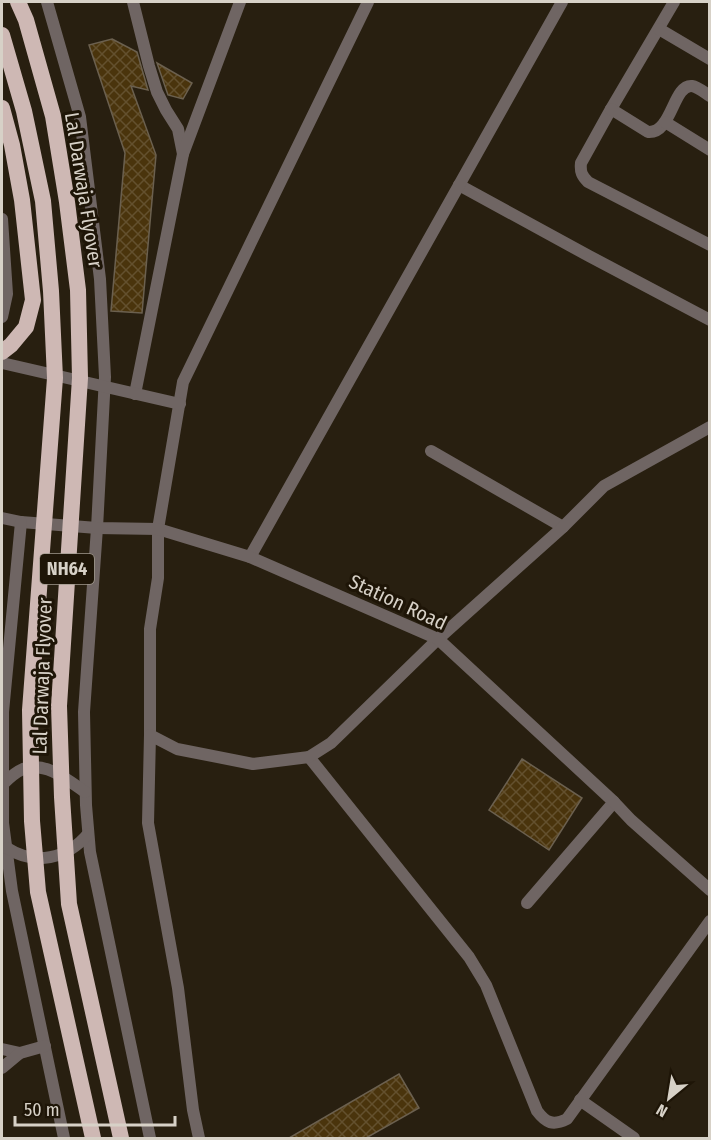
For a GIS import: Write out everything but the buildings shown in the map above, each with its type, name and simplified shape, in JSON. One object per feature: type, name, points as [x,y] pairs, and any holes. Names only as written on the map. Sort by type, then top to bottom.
[{"type":"highway","name":"Lal Darwaja Flyover","points":[[18,2],[26,20],[53,116],[78,290],[80,378],[59,706],[62,797],[69,904],[121,1138]]},
{"type":"highway","name":"Lal Darwaja Flyover","points":[[2,35],[24,111],[43,201],[51,291],[55,378],[30,710],[32,821],[38,892],[93,1138]]},
{"type":"highway","points":[[2,108],[12,145],[22,200],[33,300],[26,327],[2,352]]},
{"type":"street","points":[[46,2],[80,117],[100,279],[104,387],[84,712],[88,834],[150,1138]]},
{"type":"street","points":[[133,2],[157,92],[178,129],[183,154]]},
{"type":"street","points":[[135,394],[183,154],[240,2]]},
{"type":"street","points":[[199,1138],[193,1110],[178,988],[148,823],[150,629],[158,578],[158,529],[183,382],[368,2]]},
{"type":"street","points":[[250,557],[562,2]]},
{"type":"street","points":[[674,2],[611,109],[581,163],[580,170],[588,182],[710,245]]},
{"type":"street","points":[[659,29],[710,59]]},
{"type":"street","points":[[611,109],[648,132],[654,133],[665,122],[687,87],[693,86],[710,96]]},
{"type":"street","points":[[665,122],[710,150]]},
{"type":"street","points":[[459,185],[589,256],[710,317]]},
{"type":"street","points":[[2,219],[7,294],[2,317]]},
{"type":"street","points":[[2,363],[180,404]]},
{"type":"street","points":[[150,735],[177,749],[253,764],[309,757],[331,743],[438,639],[604,486],[710,427]]},
{"type":"street","points":[[432,451],[562,527]]},
{"type":"street","name":"Station Road","points":[[2,518],[21,522],[97,528],[158,529],[250,557],[438,639],[710,890]]},
{"type":"street","points":[[21,522],[3,712],[3,823],[12,891],[64,1138]]},
{"type":"street","points":[[309,757],[468,957],[486,985],[537,1111],[543,1119],[550,1123],[560,1123],[567,1119],[710,921]]},
{"type":"street","points":[[3,783],[25,769],[39,767],[56,772],[85,792]]},
{"type":"street","points":[[527,903],[614,802]]},
{"type":"street","points":[[7,848],[29,858],[60,855],[71,850],[88,834]]},
{"type":"street","points":[[2,1068],[20,1053],[45,1046]]},
{"type":"street","points":[[2,1049],[20,1053]]},
{"type":"street","points":[[580,1100],[634,1138]]}]
